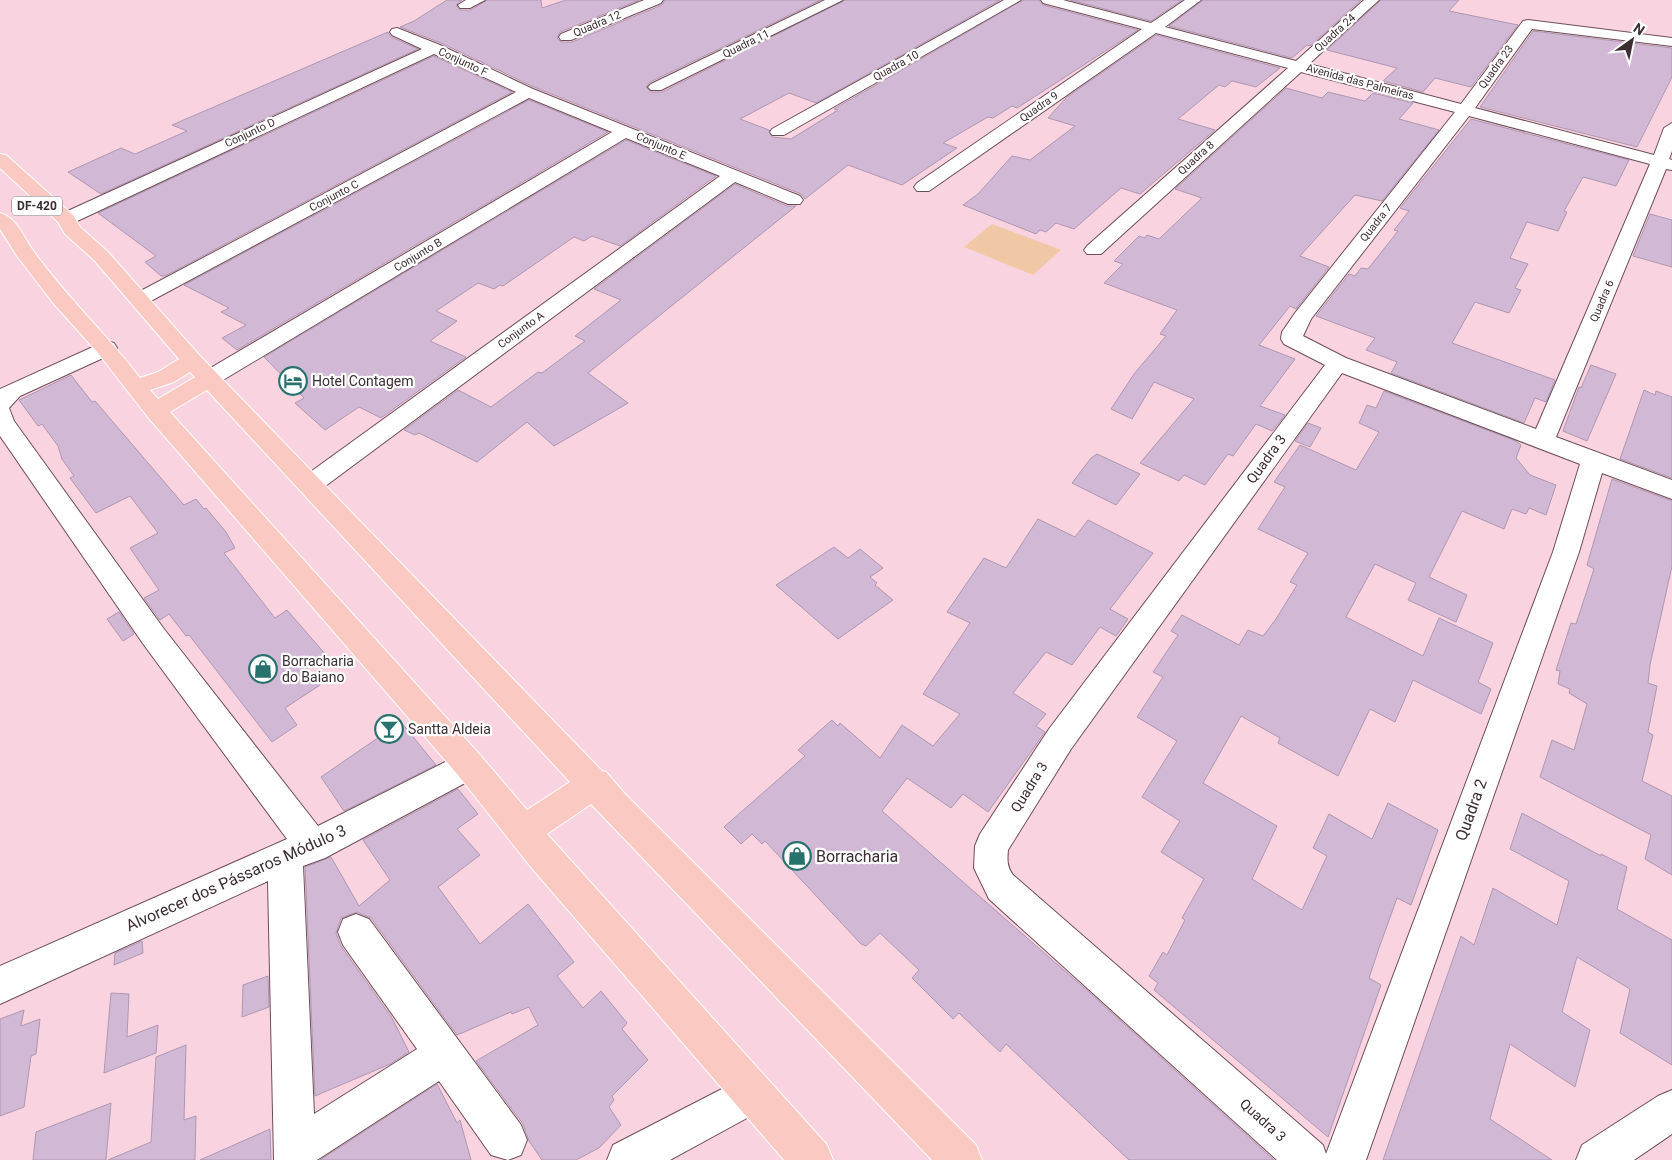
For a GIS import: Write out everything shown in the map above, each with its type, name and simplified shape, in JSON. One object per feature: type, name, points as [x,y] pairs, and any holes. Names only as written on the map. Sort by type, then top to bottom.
[{"type":"main road","points":[[0,159],[69,224]]},
{"type":"main road","name":"DF-420","points":[[0,183],[39,208],[62,226],[69,224],[101,256],[201,369],[595,783],[620,812],[961,1160]]},
{"type":"main road","name":"DF-420","points":[[0,219],[7,225],[24,252],[61,300],[106,348],[135,387],[469,765],[524,831],[812,1160]]},
{"type":"main road","points":[[135,387],[201,369]]},
{"type":"main road","points":[[155,410],[201,369]]},
{"type":"main road","points":[[524,831],[595,783]]},
{"type":"street","name":"Quadra 12","points":[[566,37],[656,0]]},
{"type":"street","name":"Quadra 11","points":[[656,87],[836,0]]},
{"type":"street","name":"Quadra 10","points":[[778,132],[1014,0]]},
{"type":"street","name":"Avenida das Palmeiras","points":[[1048,0],[1666,163]]},
{"type":"street","name":"Quadra 9","points":[[924,186],[1194,0]]},
{"type":"street","name":"Quadra 24","points":[[1299,66],[1372,0]]},
{"type":"street","name":"Quadra 23","points":[[1465,110],[1528,24],[1672,42]]},
{"type":"street","name":"Conjunto F","points":[[397,32],[528,92]]},
{"type":"street","name":"Conjunto D","points":[[69,224],[435,48]]},
{"type":"street","name":"Quadra 8","points":[[1094,250],[1299,66]]},
{"type":"street","name":"Conjunto E","points":[[528,92],[794,200]]},
{"type":"street","name":"Conjunto C","points":[[140,299],[528,92]]},
{"type":"street","name":"Quadra 7","points":[[1338,363],[1292,339],[1293,332],[1302,317],[1465,110]]},
{"type":"street","name":"Quadra 6","points":[[1543,440],[1666,163],[1672,128]]},
{"type":"street","name":"Conjunto B","points":[[201,369],[626,131]]},
{"type":"street","name":"Conjunto A","points":[[311,484],[732,176]]},
{"type":"street","points":[[0,404],[2,399],[12,391],[106,348]]},
{"type":"street","points":[[1338,363],[1672,490]]},
{"type":"street","name":"Quadra 3","points":[[1308,1160],[1001,887],[992,876],[989,863],[992,846],[1060,739],[1338,363]]},
{"type":"street","points":[[0,412],[3,422],[55,500],[225,734],[299,851],[295,1155]]},
{"type":"street","name":"Quadra 2","points":[[1345,1160],[1566,552],[1594,460]]},
{"type":"street","name":"Alvorecer dos Pássaros Módulo 3","points":[[0,985],[299,851],[469,765]]},
{"type":"street","points":[[356,932],[506,1140]]},
{"type":"street","points":[[295,1155],[444,1056]]},
{"type":"street","points":[[628,1160],[753,1094]]},
{"type":"street","points":[[1597,1160],[1672,1110]]},
{"type":"shaded area","points":[[992,224],[1061,250],[1033,275],[964,247]]},
{"type":"building","points":[[447,0],[462,0],[456,5],[460,10],[471,10],[487,0],[541,0],[542,8],[566,0],[639,0],[560,32],[557,38],[561,42],[572,42],[662,5],[665,0],[821,0],[650,82],[646,87],[651,92],[662,92],[845,0],[1000,0],[816,103],[789,93],[740,119],[769,130],[772,137],[791,139],[838,110],[834,109],[1023,0],[1039,0],[1043,5],[1138,30],[1017,108],[1012,106],[993,118],[988,117],[943,143],[957,148],[902,185],[848,165],[805,199],[801,194],[534,87],[441,43],[400,27],[414,21]]},
{"type":"building","points":[[1070,0],[1182,0],[1151,21]]},
{"type":"building","points":[[1203,0],[1361,0],[1310,46],[1307,45],[1292,58],[1169,26]]},
{"type":"building","points":[[1381,0],[1459,0],[1449,11],[1518,25],[1471,87],[1435,78],[1423,92],[1383,81],[1397,68],[1327,50]]},
{"type":"building","points":[[1533,31],[1672,48],[1672,77],[1637,147],[1480,107]]},
{"type":"building","points":[[388,32],[391,37],[418,49],[101,194],[68,172],[121,148],[135,154],[187,131],[172,125]]},
{"type":"building","points":[[1156,35],[1280,68],[1256,87],[1232,81],[1225,87],[1219,85],[1178,119],[1215,130],[1140,194],[1121,188],[1074,229],[1056,223],[1046,232],[1040,230],[1036,234],[963,205],[978,194],[1012,156],[1030,160],[1075,126],[1048,118],[1067,97]]},
{"type":"building","points":[[434,56],[512,92],[165,276],[161,276],[145,262],[156,256],[98,213]]},
{"type":"building","points":[[1286,88],[1322,98],[1328,92],[1365,101],[1373,93],[1413,103],[1399,119],[1439,130],[1382,201],[1355,195],[1300,256],[1329,267],[1296,309],[1290,306],[1259,345],[1295,359],[1260,406],[1285,415],[1272,431],[1256,424],[1233,456],[1228,454],[1205,485],[1184,475],[1179,481],[1140,463],[1194,399],[1154,382],[1132,419],[1111,409],[1134,374],[1166,336],[1160,334],[1177,310],[1104,283],[1123,264],[1114,261],[1139,236],[1145,238],[1147,235],[1159,239],[1202,198],[1175,189]]},
{"type":"building","points":[[529,100],[608,132],[237,350],[222,338],[246,325],[221,312],[229,308],[184,285]]},
{"type":"building","points":[[1471,119],[1629,160],[1616,186],[1583,177],[1564,211],[1567,212],[1558,231],[1527,222],[1510,258],[1528,264],[1515,288],[1521,290],[1509,313],[1475,302],[1452,343],[1555,380],[1546,402],[1535,398],[1524,423],[1391,373],[1397,362],[1366,350],[1375,338],[1316,316],[1349,274],[1355,276],[1361,268],[1368,269],[1398,231],[1394,230],[1409,211],[1400,208]]},
{"type":"building","points":[[626,140],[716,176],[620,246],[592,236],[584,241],[574,237],[503,286],[500,285],[494,289],[478,283],[436,311],[457,321],[430,341],[466,357],[381,418],[359,407],[325,430],[295,403],[304,398],[264,357]]},
{"type":"building","points":[[735,184],[787,206],[796,206],[588,373],[628,403],[554,446],[527,422],[477,462],[419,433],[415,435],[404,430],[458,390],[491,407],[538,372],[542,373],[585,341],[575,336],[621,300],[594,289]]},
{"type":"building","points":[[1650,214],[1672,220],[1672,267],[1633,256]]},
{"type":"building","points":[[1591,365],[1616,374],[1587,441],[1563,431],[1579,387],[1581,388]]},
{"type":"building","points":[[71,375],[92,402],[95,401],[184,505],[196,499],[204,509],[206,508],[226,532],[235,548],[224,553],[275,618],[287,610],[326,655],[306,667],[320,685],[285,708],[297,725],[272,742],[189,635],[186,636],[169,614],[160,620],[144,598],[159,590],[130,548],[158,533],[130,496],[96,513],[70,478],[74,476],[62,459],[58,446],[42,424],[38,426],[19,400]]},
{"type":"building","points":[[1644,390],[1655,395],[1656,391],[1672,397],[1672,478],[1620,459]]},
{"type":"building","points":[[1384,391],[1516,441],[1521,445],[1516,458],[1530,475],[1556,485],[1546,515],[1529,508],[1526,514],[1512,509],[1504,529],[1462,511],[1429,577],[1467,595],[1456,622],[1408,600],[1416,583],[1375,564],[1346,617],[1423,656],[1439,618],[1493,643],[1478,682],[1491,689],[1481,714],[1413,680],[1395,722],[1370,709],[1338,776],[1278,743],[1280,738],[1241,716],[1203,783],[1277,826],[1252,879],[1302,910],[1327,856],[1313,848],[1329,814],[1372,839],[1388,803],[1438,830],[1411,905],[1397,898],[1379,948],[1369,978],[1381,985],[1328,1137],[1154,990],[1158,983],[1149,976],[1163,952],[1167,955],[1185,920],[1182,918],[1204,879],[1161,852],[1180,821],[1142,797],[1177,741],[1137,717],[1163,677],[1153,672],[1178,635],[1171,631],[1182,615],[1239,645],[1248,630],[1263,636],[1276,619],[1297,585],[1290,582],[1308,553],[1258,529],[1285,487],[1274,482],[1300,445],[1356,470],[1379,432],[1359,423],[1367,405],[1376,408]]},
{"type":"building","points":[[1308,423],[1321,428],[1310,447],[1295,441]]},
{"type":"building","points":[[1097,454],[1140,474],[1116,505],[1072,483],[1091,458]]},
{"type":"building","points":[[1612,479],[1672,501],[1672,566],[1650,665],[1648,683],[1657,686],[1648,732],[1653,735],[1642,781],[1672,796],[1672,875],[1645,859],[1651,835],[1540,777],[1552,740],[1574,750],[1587,704],[1569,693],[1570,689],[1558,684],[1560,671],[1556,670],[1571,623],[1576,624],[1594,569],[1587,565]]},
{"type":"building","points":[[1038,519],[1075,537],[1088,520],[1153,553],[1110,609],[1128,619],[1116,636],[1100,627],[1072,665],[1046,652],[1013,693],[1046,714],[1036,726],[1045,732],[988,812],[963,794],[951,808],[907,778],[882,811],[1090,993],[1274,1160],[1129,1160],[1006,1044],[1000,1052],[959,1013],[953,1019],[912,978],[919,970],[880,933],[866,946],[861,944],[765,841],[762,844],[752,834],[741,844],[724,827],[805,756],[798,750],[832,720],[838,726],[840,723],[880,758],[902,725],[933,746],[960,714],[923,694],[970,623],[947,612],[984,558],[1006,568]]},
{"type":"building","points":[[834,547],[848,558],[860,549],[883,568],[870,577],[877,583],[875,585],[893,600],[838,639],[776,585]]},
{"type":"building","points":[[119,612],[134,634],[123,641],[107,619]]},
{"type":"building","points":[[401,722],[436,765],[344,811],[321,777]]},
{"type":"building","points":[[458,789],[478,814],[457,829],[480,855],[438,887],[480,944],[528,904],[574,962],[557,976],[583,1008],[601,991],[627,1023],[622,1029],[648,1060],[612,1096],[614,1100],[609,1107],[621,1125],[599,1148],[576,1160],[542,1160],[529,1141],[523,1124],[476,1061],[538,1025],[529,1007],[512,1014],[511,1012],[457,1035],[371,918],[357,912],[341,918],[336,933],[341,946],[392,1018],[409,1052],[390,1064],[315,1096],[305,867],[331,857],[359,906],[390,880],[363,840]]},
{"type":"building","points":[[1522,813],[1601,856],[1601,854],[1627,867],[1617,909],[1672,940],[1672,1065],[1620,1033],[1630,989],[1577,957],[1562,1012],[1590,1030],[1575,1087],[1510,1044],[1490,1119],[1552,1160],[1383,1160],[1461,936],[1474,945],[1493,888],[1557,925],[1569,881],[1510,849]]},
{"type":"building","points":[[142,941],[143,953],[114,965],[115,953]]},
{"type":"building","points":[[268,976],[269,1007],[242,1017],[243,985]]},
{"type":"building","points":[[111,993],[129,994],[127,1037],[158,1025],[156,1053],[104,1073]]},
{"type":"building","points":[[24,1010],[21,1026],[40,1019],[36,1054],[31,1056],[24,1107],[0,1116],[0,1019]]},
{"type":"building","points":[[186,1045],[184,1120],[196,1116],[195,1160],[108,1160],[151,1142],[156,1057]]},
{"type":"building","points":[[437,1084],[457,1123],[460,1120],[471,1160],[320,1160]]},
{"type":"building","points":[[111,1103],[106,1160],[33,1160],[36,1132]]},
{"type":"building","points":[[270,1129],[271,1160],[200,1160]]},
{"type":"place","name":"Hotel Contagem","points":[[293,381]]},
{"type":"place","name":"Borracharia do Baiano","points":[[263,669]]},
{"type":"place","name":"Santta Aldeia","points":[[389,729]]},
{"type":"place","name":"Borracharia","points":[[797,856]]}]
